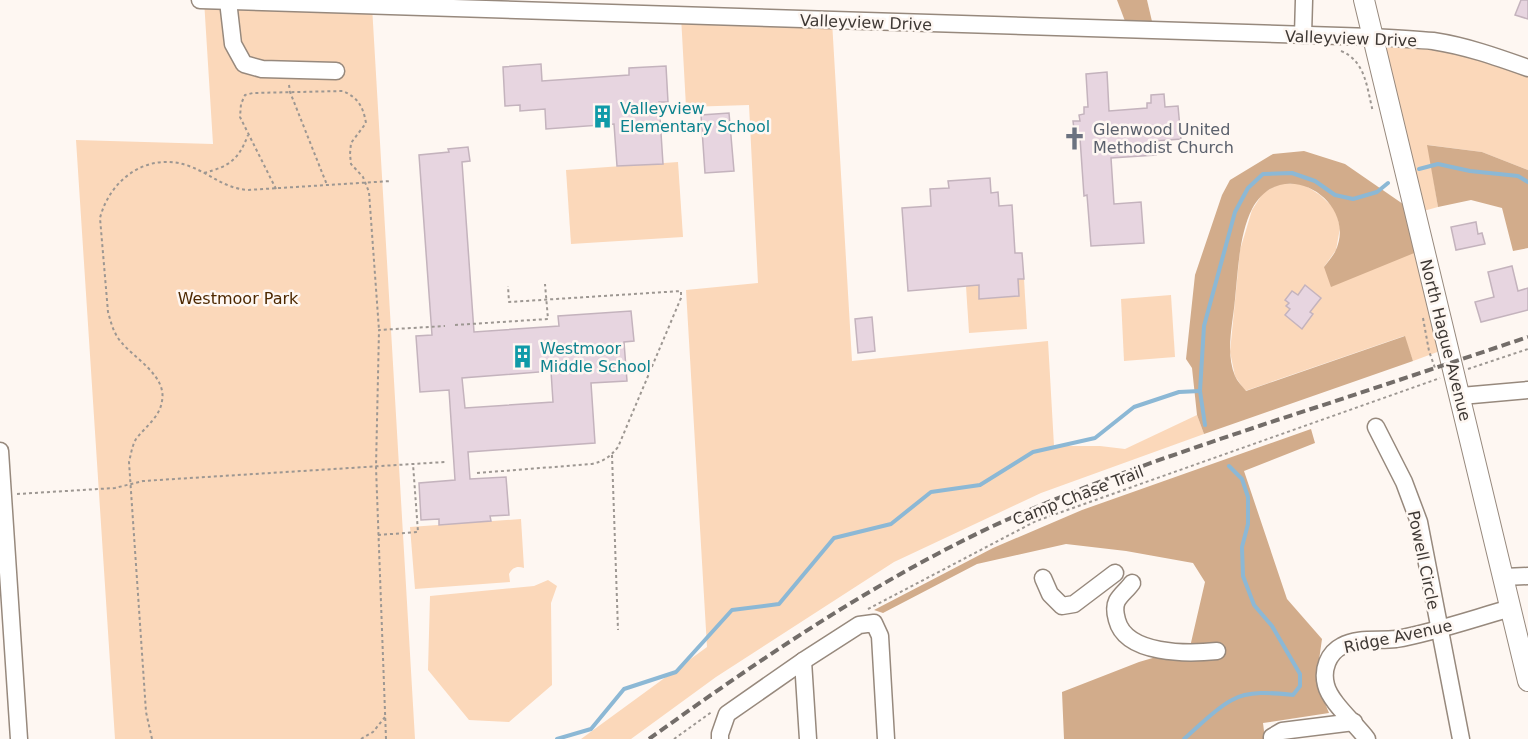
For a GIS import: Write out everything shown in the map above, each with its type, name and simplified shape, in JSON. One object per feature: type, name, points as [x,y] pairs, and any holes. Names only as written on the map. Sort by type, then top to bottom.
[{"type":"main road","name":"North Hague Avenue","points":[[1364,0],[1445,370],[1461,396],[1528,681]]},
{"type":"street","name":"Valleyview Drive","points":[[200,0],[466,4],[1371,37],[1431,41],[1480,51],[1528,68]]},
{"type":"street","points":[[1303,35],[1304,0]]},
{"type":"street","points":[[228,1],[233,44],[244,64],[262,69],[336,70]]},
{"type":"street","points":[[1461,396],[1528,390]]},
{"type":"street","name":"Powell Circle","points":[[1376,427],[1404,482],[1419,522],[1461,739]]},
{"type":"street","points":[[0,451],[19,739]]},
{"type":"street","points":[[1043,578],[1050,594],[1062,606],[1074,604],[1115,573]]},
{"type":"street","points":[[1504,577],[1528,576]]},
{"type":"street","points":[[1132,583],[1117,600],[1114,612],[1119,627],[1135,644],[1154,648],[1217,651]]},
{"type":"street","name":"Ridge Avenue","points":[[1354,722],[1330,697],[1325,680],[1327,663],[1334,652],[1346,644],[1397,639],[1511,608]]},
{"type":"street","points":[[720,739],[727,714],[802,661],[859,625],[874,623],[880,636],[886,739]]},
{"type":"street","points":[[802,661],[808,739]]},
{"type":"street","points":[[1272,739],[1282,731],[1354,722],[1367,739]]},
{"type":"path","points":[[1338,50],[1353,57],[1359,64],[1375,118]]},
{"type":"path","points":[[289,70],[290,92],[327,185]]},
{"type":"path","points":[[276,189],[240,117],[241,104],[245,95],[343,91],[355,97],[362,105],[366,123],[351,143],[351,164],[363,177],[369,192],[379,330],[376,467],[386,739]]},
{"type":"path","points":[[204,173],[226,166],[237,156],[248,135]]},
{"type":"path","points":[[152,739],[146,712],[129,462],[136,440],[161,409],[163,398],[162,388],[157,379],[119,340],[112,327],[108,312],[100,218],[103,207],[114,187],[136,169],[154,163],[176,162],[235,189],[248,190],[391,181]]},
{"type":"path","points":[[455,325],[548,319],[545,284]]},
{"type":"path","points":[[477,473],[592,464],[602,462],[612,455],[618,447],[681,298],[681,291],[509,302],[508,286]]},
{"type":"path","points":[[1423,317],[1429,351],[1445,370]]},
{"type":"path","points":[[379,330],[445,326]]},
{"type":"path","name":"Camp Chase Trail","points":[[868,609],[1036,521],[1445,370],[1528,350]]},
{"type":"path","points":[[612,455],[618,630]]},
{"type":"path","points":[[1,493],[115,488],[143,481],[445,462]]},
{"type":"path","points":[[378,535],[418,532],[413,464]]},
{"type":"path","points":[[674,739],[720,706]]},
{"type":"path","points":[[361,739],[373,732],[385,717]]},
{"type":"green space","name":"Westmoor Park","points":[[204,0],[372,6],[415,739],[115,739],[76,140],[213,144]]},
{"type":"green space","points":[[681,16],[832,21],[852,361],[1048,341],[1054,446],[1100,446],[1125,449],[1197,415],[1204,434],[1041,493],[894,562],[716,677],[631,739],[581,739],[707,647],[686,290],[758,283],[749,105],[686,107]]},
{"type":"green space","points":[[1372,37],[1528,68],[1528,170],[1482,152],[1428,145],[1438,207],[1416,213]]},
{"type":"green space","points":[[678,162],[683,237],[571,244],[566,170]]},
{"type":"green space","points":[[1279,184],[1303,184],[1320,195],[1336,210],[1340,228],[1336,250],[1324,267],[1424,249],[1448,348],[1413,361],[1404,336],[1245,391],[1235,376],[1230,352],[1240,250],[1252,210],[1263,193]]},
{"type":"green space","points":[[1024,279],[1027,329],[969,333],[966,286],[968,282]]},
{"type":"green space","points":[[1171,295],[1175,357],[1124,361],[1121,299]]},
{"type":"green space","points":[[521,519],[524,568],[517,567],[512,570],[509,574],[510,582],[415,589],[410,527]]},
{"type":"green space","points":[[548,580],[557,586],[551,603],[552,685],[509,722],[469,720],[428,670],[430,596],[534,586]]},
{"type":"shaded area","points":[[1117,0],[1147,0],[1154,30],[1128,29]]},
{"type":"shaded area","points":[[1427,145],[1482,152],[1528,170],[1528,248],[1513,251],[1502,208],[1471,200],[1438,207]]},
{"type":"shaded area","points":[[1304,151],[1345,164],[1416,213],[1424,249],[1331,287],[1324,267],[1335,252],[1340,233],[1337,216],[1328,201],[1314,190],[1298,184],[1281,185],[1265,192],[1252,209],[1244,230],[1240,253],[1230,347],[1230,357],[1236,378],[1246,391],[1405,336],[1413,361],[1204,434],[1197,415],[1192,368],[1186,359],[1195,275],[1222,195],[1230,180],[1273,154]]},
{"type":"shaded area","points":[[1311,429],[1315,443],[1244,471],[1287,599],[1322,639],[1316,681],[1329,713],[1263,723],[1265,739],[1064,739],[1062,692],[1139,662],[1190,647],[1205,582],[1193,563],[1126,551],[1066,544],[977,564],[883,613],[874,610],[993,548],[1082,510]]},
{"type":"building","points":[[1521,0],[1528,0],[1528,19],[1515,15]]},
{"type":"building","name":"Valleyview Elementary School","points":[[541,64],[542,81],[629,75],[629,68],[666,66],[668,102],[659,102],[663,164],[617,166],[614,124],[546,129],[545,109],[520,111],[520,105],[505,106],[503,67]]},
{"type":"building","name":"Glenwood United Methodist Church","points":[[1107,72],[1109,111],[1147,108],[1147,103],[1151,103],[1151,95],[1164,94],[1165,107],[1178,106],[1181,139],[1155,141],[1156,155],[1111,158],[1114,204],[1141,202],[1144,243],[1091,246],[1087,195],[1084,196],[1080,138],[1075,138],[1073,121],[1080,121],[1079,115],[1084,114],[1084,107],[1088,107],[1086,74]]},
{"type":"building","points":[[729,113],[734,171],[705,173],[701,115]]},
{"type":"building","name":"Westmoor Middle School","points":[[468,147],[470,161],[462,162],[474,332],[559,326],[558,316],[631,311],[634,341],[624,342],[627,381],[591,383],[595,443],[468,452],[470,479],[506,477],[509,515],[490,516],[491,521],[439,525],[439,519],[421,520],[419,483],[455,480],[449,390],[420,392],[416,336],[432,335],[419,155],[449,152],[448,149]],"holes":[[[551,371],[553,402],[465,408],[462,378]]]},
{"type":"building","points":[[990,178],[991,193],[998,192],[999,206],[1012,205],[1015,253],[1022,253],[1024,279],[1018,279],[1019,296],[979,299],[979,285],[908,291],[902,208],[931,206],[930,189],[949,188],[948,181]]},
{"type":"building","points":[[1476,222],[1478,234],[1482,233],[1485,244],[1456,250],[1451,227]]},
{"type":"building","points":[[1512,266],[1518,291],[1528,288],[1528,310],[1481,322],[1475,302],[1494,297],[1488,272]]},
{"type":"building","points":[[1305,285],[1321,298],[1310,312],[1313,314],[1302,329],[1285,315],[1290,309],[1286,306],[1289,303],[1285,300],[1292,291],[1298,295]]},
{"type":"building","points":[[872,317],[875,351],[858,353],[855,319]]},
{"type":"waterway","points":[[1419,169],[1438,164],[1470,171],[1518,176],[1528,182]]},
{"type":"waterway","points":[[1205,425],[1200,391],[1204,326],[1235,212],[1248,188],[1263,174],[1292,173],[1315,181],[1335,195],[1353,199],[1377,192],[1388,183]]},
{"type":"waterway","points":[[557,739],[591,729],[624,689],[676,672],[732,610],[779,604],[834,538],[891,524],[931,492],[980,485],[1033,452],[1095,438],[1134,407],[1179,392],[1200,391]]},
{"type":"waterway","points":[[1184,739],[1226,703],[1239,697],[1262,693],[1293,695],[1300,686],[1300,674],[1272,626],[1254,605],[1243,576],[1242,547],[1248,524],[1248,497],[1242,479],[1229,466]]},
{"type":"railway","points":[[649,739],[774,652],[859,598],[993,526],[1098,482],[1528,337]]},
{"type":"place","name":"Valleyview Elementary School","points":[[602,117]]},
{"type":"place","name":"Glenwood United Methodist Church","points":[[1075,138]]},
{"type":"place","name":"Westmoor Middle School","points":[[522,357]]}]
